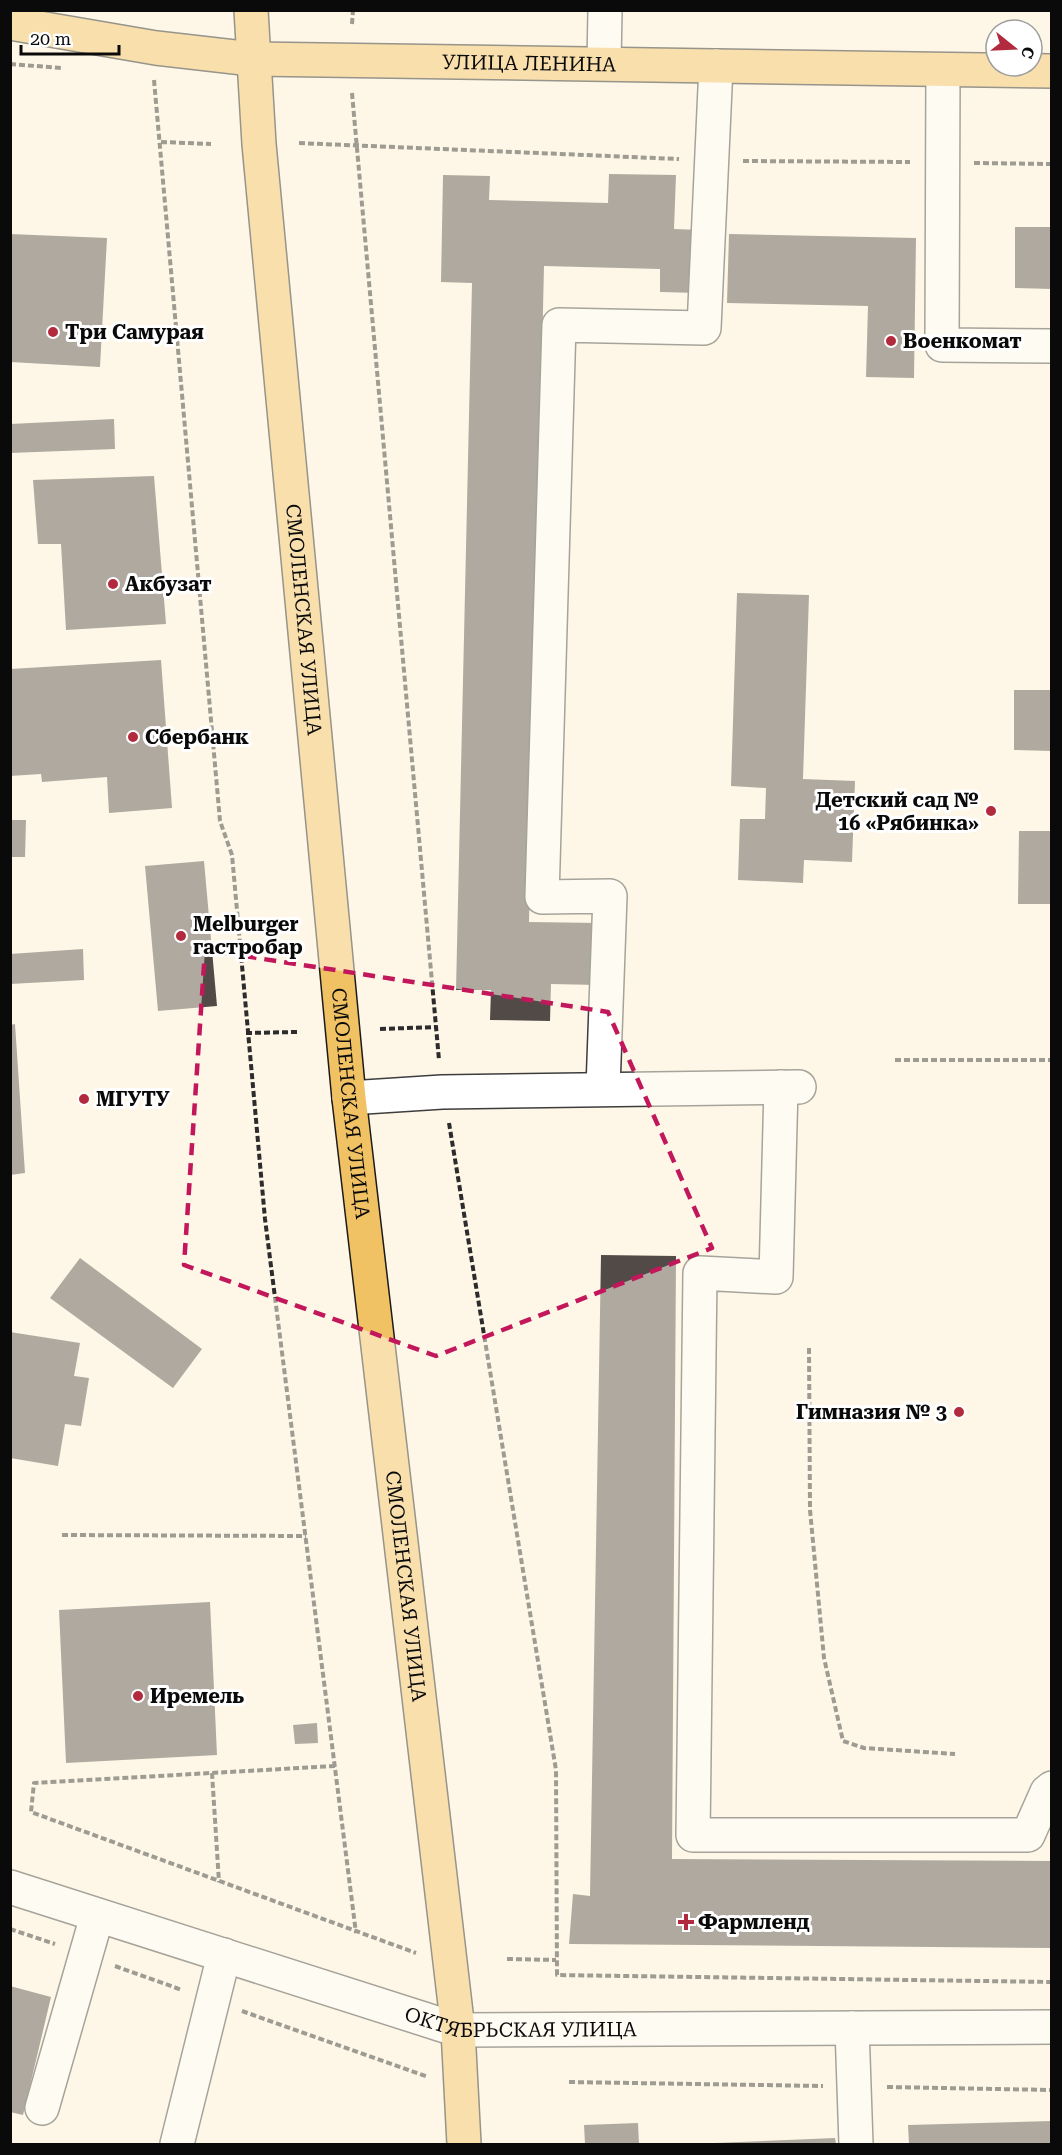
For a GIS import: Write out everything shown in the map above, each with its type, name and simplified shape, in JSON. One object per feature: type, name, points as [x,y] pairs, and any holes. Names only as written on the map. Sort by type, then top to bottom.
[{"type":"main road","name":"СМОЛЕНСКАЯ УЛИЦА","points":[[251,10],[252,59],[349,1098],[458,2030],[464,2145]]},
{"type":"main road","name":"УЛИЦА ЛЕНИНА","points":[[10,23],[156,48],[252,59],[1052,70]]},
{"type":"street","points":[[604,63],[605,10]]},
{"type":"street","points":[[603,1088],[610,896],[542,897],[559,325],[704,328],[716,66]]},
{"type":"street","points":[[943,70],[942,345],[1052,346]]},
{"type":"street","points":[[349,1098],[442,1092],[790,1087],[776,1277],[700,1273],[693,1835],[1028,1835],[1047,1792],[1052,1788]]},
{"type":"street","name":"ОКТЯБРЬСКАЯ УЛИЦА","points":[[10,1887],[458,2030],[1052,2027]]},
{"type":"street","points":[[42,2108],[97,1916]]},
{"type":"street","points":[[177,2145],[224,1956]]},
{"type":"street","points":[[852,2028],[856,2145]]},
{"type":"path","points":[[352,24],[353,10]]},
{"type":"path","points":[[154,76],[220,821],[232,855],[246,1033],[265,1219],[356,1933]]},
{"type":"path","points":[[351,84],[439,1065]]},
{"type":"path","points":[[161,142],[211,144]]},
{"type":"path","points":[[299,143],[711,160],[1052,164]]},
{"type":"path","points":[[380,1029],[436,1027]]},
{"type":"path","points":[[246,1033],[297,1032]]},
{"type":"path","points":[[895,1060],[1052,1060]]},
{"type":"path","points":[[446,1115],[453,1142],[556,1770],[556,1975],[1052,1982]]},
{"type":"path","points":[[808,1348],[810,1510],[824,1658],[843,1741],[864,1748],[955,1754]]},
{"type":"path","points":[[62,1535],[306,1536]]},
{"type":"path","points":[[335,1766],[34,1783],[31,1812],[356,1933],[420,1954]]},
{"type":"path","points":[[212,1773],[219,1882]]},
{"type":"path","points":[[507,1959],[556,1960]]},
{"type":"path","points":[[569,2082],[1052,2090]]},
{"type":"highlighted area","points":[[205,950],[608,1012],[712,1248],[436,1356],[184,1265]]},
{"type":"building","points":[[609,174],[676,175],[674,229],[701,230],[699,293],[660,292],[660,269],[544,266],[529,922],[599,923],[598,985],[551,984],[550,1021],[490,1020],[491,990],[456,990],[472,283],[441,282],[443,175],[490,176],[489,200],[608,203]]},
{"type":"building","points":[[1015,227],[1052,227],[1052,289],[1015,288]]},
{"type":"building","points":[[10,234],[107,238],[100,367],[10,362]]},
{"type":"building","name":"Военкомат","points":[[729,234],[916,238],[914,378],[866,377],[868,306],[727,303]]},
{"type":"building","points":[[114,419],[115,449],[10,453],[10,424]]},
{"type":"building","name":"Акбузат","points":[[154,476],[166,624],[66,630],[61,544],[38,544],[33,480]]},
{"type":"building","points":[[737,593],[809,595],[803,779],[855,781],[852,862],[804,860],[803,883],[738,880],[740,819],[765,819],[766,788],[731,786]]},
{"type":"building","points":[[161,660],[172,808],[109,813],[107,777],[42,782],[41,774],[10,776],[10,669]]},
{"type":"building","points":[[1014,690],[1052,690],[1052,751],[1014,750]]},
{"type":"building","points":[[10,820],[26,820],[25,857],[10,857]]},
{"type":"building","points":[[1019,831],[1052,831],[1052,904],[1018,904]]},
{"type":"building","name":"Melburger гастробар","points":[[204,861],[217,1006],[158,1011],[145,866]]},
{"type":"building","points":[[83,949],[84,980],[10,984],[10,954]]},
{"type":"building","points":[[15,1024],[25,1173],[10,1175],[10,1025]]},
{"type":"building","points":[[601,1255],[676,1256],[672,1859],[1052,1861],[1052,1948],[569,1944],[573,1894],[590,1896]]},
{"type":"building","points":[[80,1258],[202,1349],[173,1388],[50,1298]]},
{"type":"building","points":[[10,1332],[80,1343],[74,1376],[89,1378],[81,1426],[65,1424],[58,1466],[10,1458]]},
{"type":"building","name":"Иремель","points":[[210,1602],[217,1755],[66,1763],[59,1610]]},
{"type":"building","points":[[317,1723],[318,1743],[295,1744],[293,1725]]},
{"type":"building","points":[[10,1986],[51,1997],[23,2115],[10,2112]]},
{"type":"building","points":[[1052,2121],[1052,2144],[909,2144],[908,2125]]},
{"type":"building","points":[[638,2123],[639,2144],[585,2144],[584,2125]]},
{"type":"building","points":[[835,2138],[836,2144],[715,2144],[715,2143]]},
{"type":"place","name":"Три Самурая","points":[[53,332]]},
{"type":"place","name":"Военкомат","points":[[891,341]]},
{"type":"place","name":"Акбузат","points":[[113,584]]},
{"type":"place","name":"Сбербанк","points":[[133,737]]},
{"type":"place","name":"Детский сад № 16 «Рябинка»","points":[[991,811]]},
{"type":"place","name":"Melburger гастробар","points":[[181,936]]},
{"type":"place","name":"МГУТУ","points":[[84,1099]]},
{"type":"place","name":"Гимназия № 3","points":[[959,1412]]},
{"type":"place","name":"Иремель","points":[[138,1696]]},
{"type":"place","name":"Фармленд","points":[[686,1922]]}]
